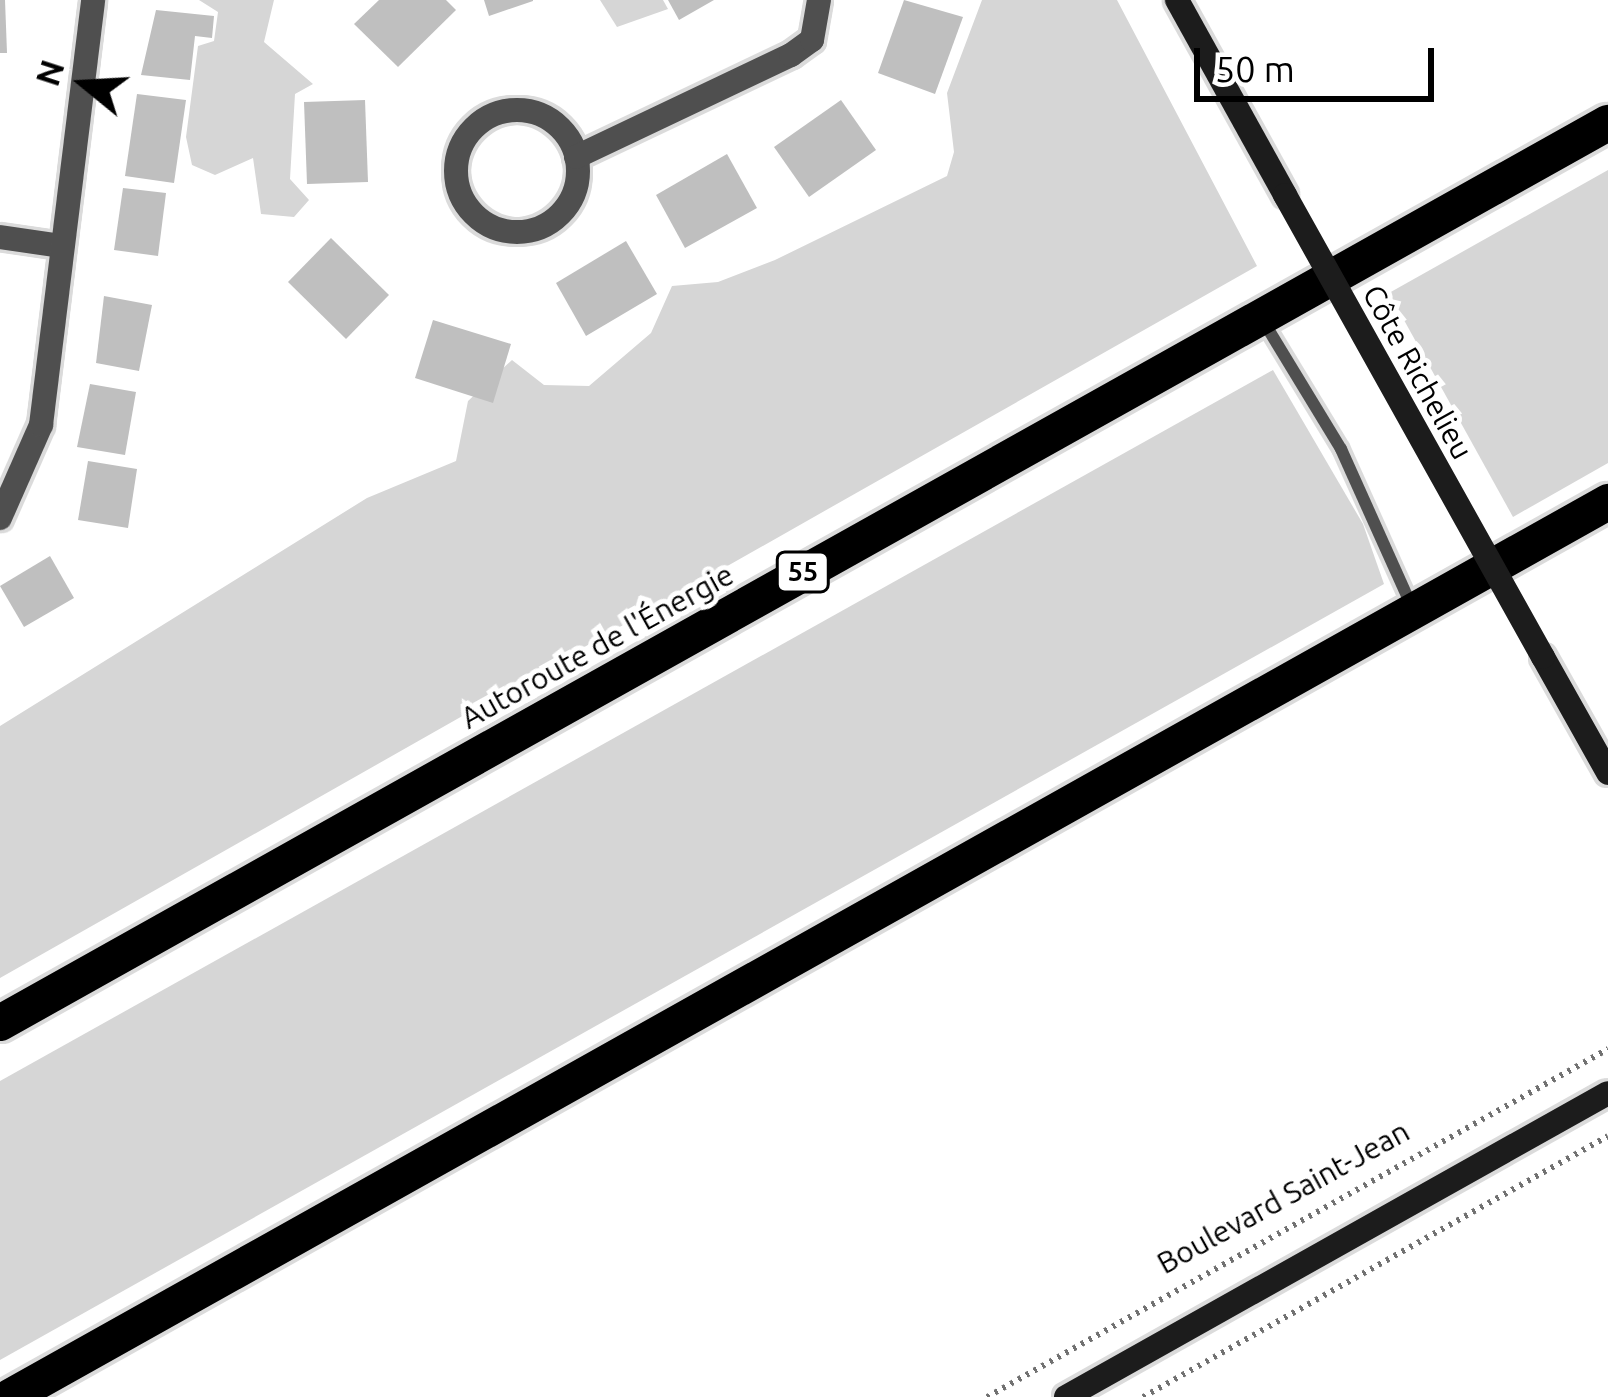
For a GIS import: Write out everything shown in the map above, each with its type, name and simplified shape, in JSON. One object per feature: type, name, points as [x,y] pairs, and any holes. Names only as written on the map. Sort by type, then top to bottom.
[{"type":"highway","name":"Autoroute de l'Énergie","points":[[0,1023],[1608,123]]},
{"type":"highway","points":[[10,1397],[1608,502]]},
{"type":"street","points":[[0,518],[41,425],[93,0]]},
{"type":"street","points":[[576,157],[791,55],[812,40],[819,0]]},
{"type":"street","name":"Côte Richelieu","points":[[1177,0],[1608,773]]},
{"type":"street","points":[[502,111],[540,114],[556,124],[576,157],[572,199],[541,227],[500,230],[481,221],[458,188],[459,149],[483,119],[502,111]]},
{"type":"street","points":[[0,237],[62,246]]},
{"type":"street","points":[[1066,1397],[1608,1093]]},
{"type":"lane","points":[[1260,315],[1341,448],[1414,610]]},
{"type":"path","name":"Boulevard Saint-Jean","points":[[987,1397],[1608,1049]]},
{"type":"path","points":[[1143,1397],[1608,1136]]},
{"type":"shaded area","points":[[199,0],[274,0],[264,42],[313,84],[295,94],[290,179],[309,200],[294,217],[261,214],[253,158],[215,175],[192,165],[186,137],[198,46],[214,41],[218,12]]},
{"type":"shaded area","points":[[600,0],[663,0],[668,9],[617,27]]},
{"type":"shaded area","points":[[982,0],[1117,0],[1257,266],[0,978],[0,726],[367,498],[456,461],[468,401],[512,360],[544,385],[589,386],[651,333],[672,286],[718,282],[775,260],[947,176],[954,152],[947,93]]},
{"type":"shaded area","points":[[1608,170],[1608,463],[1513,517],[1389,293]]},
{"type":"shaded area","points":[[1273,370],[1363,524],[1384,584],[0,1360],[0,1081]]},
{"type":"building","points":[[0,0],[5,0],[7,53],[0,53]]},
{"type":"building","points":[[379,0],[446,0],[456,10],[398,67],[354,24]]},
{"type":"building","points":[[484,0],[533,0],[533,1],[489,16]]},
{"type":"building","points":[[668,0],[714,0],[679,20]]},
{"type":"building","points":[[904,0],[963,17],[935,94],[878,73]]},
{"type":"building","points":[[156,10],[214,16],[212,38],[195,36],[190,80],[141,75]]},
{"type":"building","points":[[137,94],[186,100],[174,183],[125,176]]},
{"type":"building","points":[[365,100],[368,182],[307,184],[304,102]]},
{"type":"building","points":[[841,100],[876,150],[809,197],[774,147]]},
{"type":"building","points":[[727,154],[757,208],[685,248],[656,195]]},
{"type":"building","points":[[123,188],[166,193],[158,256],[114,250]]},
{"type":"building","points":[[331,238],[389,295],[346,339],[288,282]]},
{"type":"building","points":[[626,241],[657,294],[586,336],[556,283]]},
{"type":"building","points":[[104,296],[152,305],[139,371],[96,363]]},
{"type":"building","points":[[433,320],[511,344],[493,403],[415,378]]},
{"type":"building","points":[[90,384],[136,392],[125,455],[77,447]]},
{"type":"building","points":[[88,461],[137,469],[128,528],[78,520]]},
{"type":"building","points":[[50,556],[74,598],[24,627],[0,586]]}]
